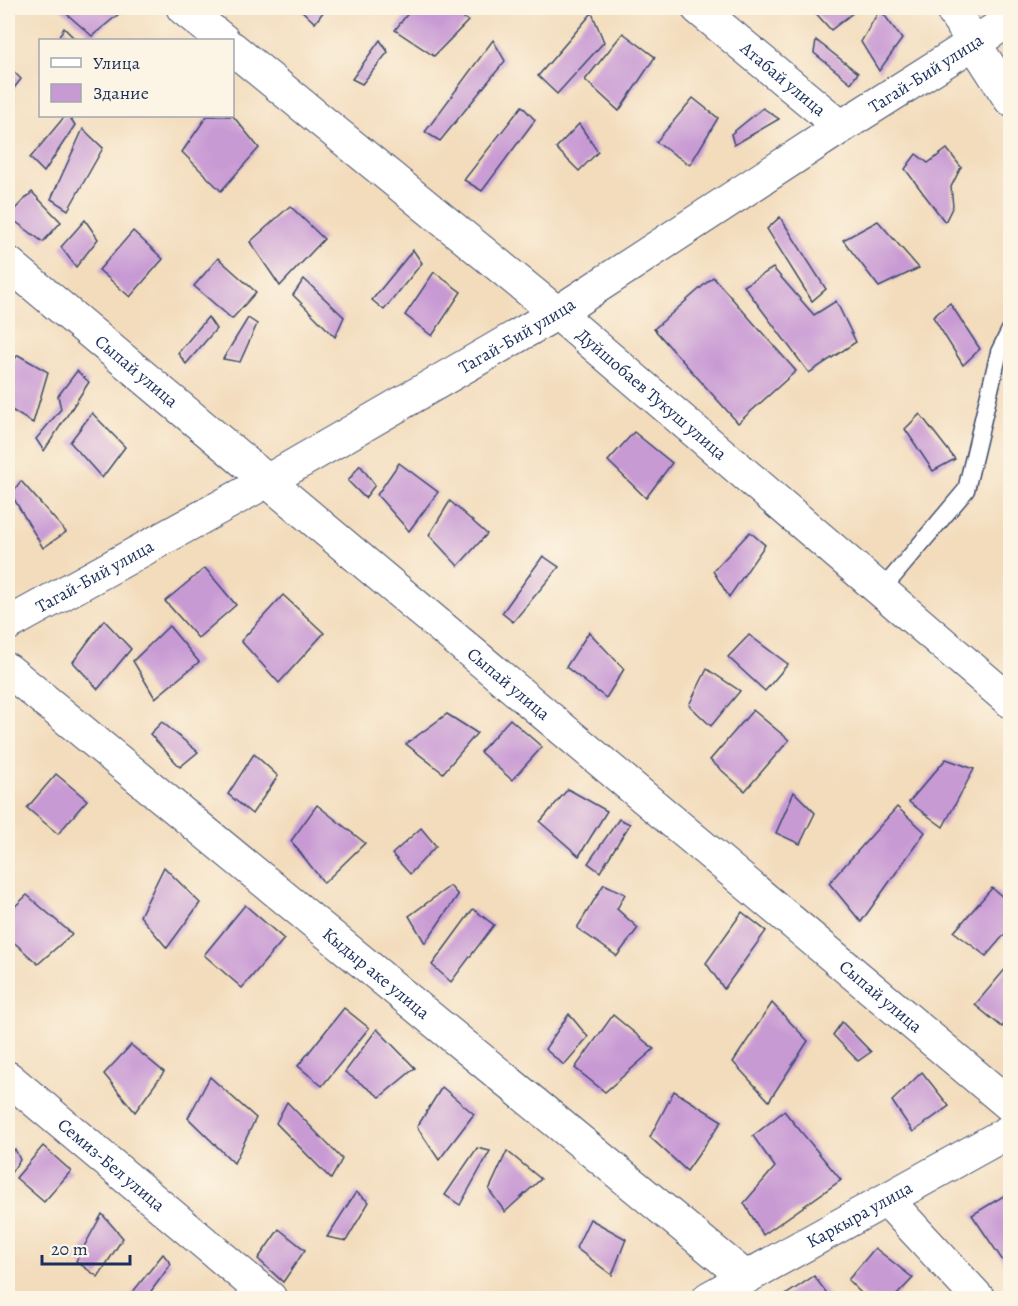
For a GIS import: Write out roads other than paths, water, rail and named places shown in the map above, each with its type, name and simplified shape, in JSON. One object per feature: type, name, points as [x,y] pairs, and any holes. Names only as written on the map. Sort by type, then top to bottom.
[{"type":"street","points":[[183,8],[222,39]]},
{"type":"street","name":"Атабай улица","points":[[698,8],[841,127]]},
{"type":"street","points":[[951,8],[1011,99]]},
{"type":"street","name":"Тагай-Бий улица","points":[[8,624],[269,480],[557,313],[841,127],[1011,20]]},
{"type":"street","name":"Дуйшобаев Тукуш улица","points":[[234,50],[557,313],[880,592],[1011,701]]},
{"type":"street","name":"Сыпай улица","points":[[8,263],[1011,1105]]},
{"type":"street","name":"Кыдыр аке улица","points":[[8,670],[745,1277]]},
{"type":"street","name":"Семиз-Бел улица","points":[[8,1078],[270,1299]]},
{"type":"street","name":"Каркыра улица","points":[[709,1299],[1011,1131]]},
{"type":"street","points":[[887,1200],[978,1299]]},
{"type":"lane","points":[[880,592],[966,490],[999,352],[1011,330]]}]
